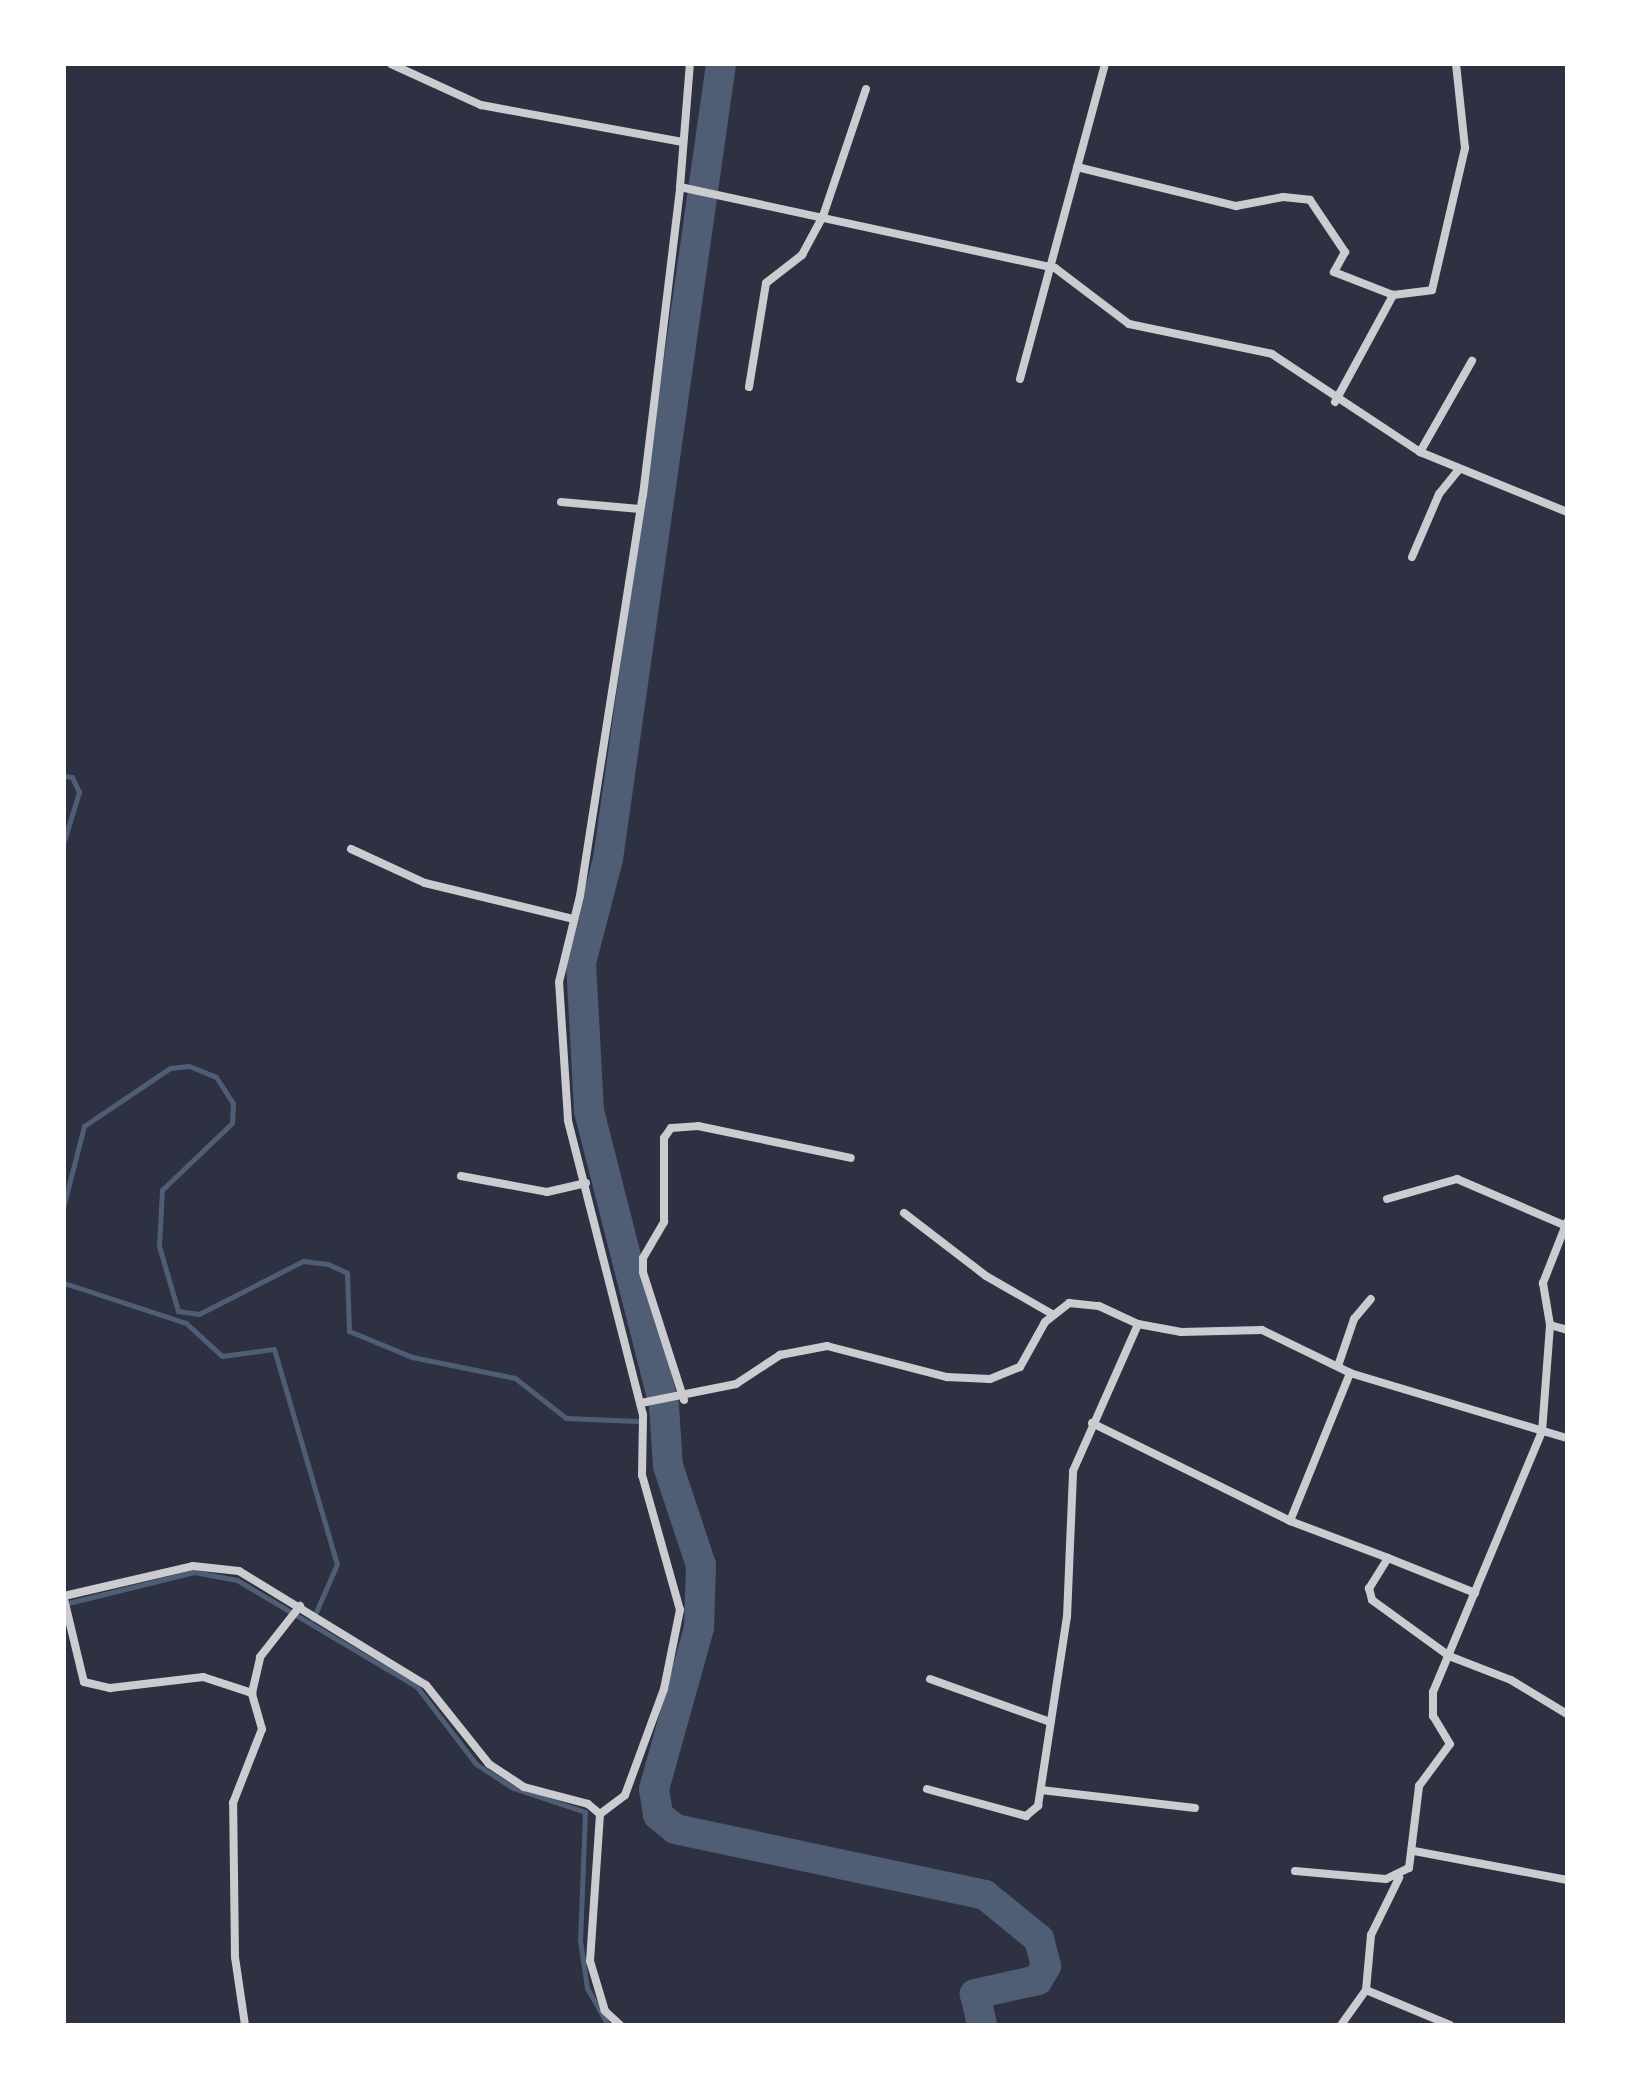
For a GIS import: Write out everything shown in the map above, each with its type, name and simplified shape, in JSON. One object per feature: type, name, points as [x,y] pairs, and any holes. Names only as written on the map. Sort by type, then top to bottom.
[{"type":"street","points":[[391,64],[481,105],[683,142]]},
{"type":"street","points":[[620,2025],[605,2011],[590,1961],[600,1814],[629,1785],[664,1689],[680,1610],[642,1475],[641,1403],[568,1120],[561,1047],[559,973],[570,918],[580,896],[640,509],[680,187],[690,64]]},
{"type":"street","points":[[1020,379],[1055,268],[1077,167],[1105,64]]},
{"type":"street","points":[[1077,167],[1236,206],[1283,197],[1310,200],[1345,252],[1334,272],[1393,295],[1432,290],[1465,148],[1455,100],[1456,64]]},
{"type":"street","points":[[749,387],[766,283],[802,255],[823,216],[866,89]]},
{"type":"street","points":[[680,187],[729,194],[1055,268],[1129,324],[1259,349],[1335,402],[1420,452],[1567,512]]},
{"type":"street","points":[[1335,402],[1393,295]]},
{"type":"street","points":[[1420,452],[1472,361]]},
{"type":"street","points":[[1412,557],[1439,494],[1459,469]]},
{"type":"street","points":[[561,502],[640,509]]},
{"type":"street","points":[[351,849],[425,883],[570,918]]},
{"type":"street","points":[[684,1400],[643,1272],[664,1222],[664,1138],[671,1128],[698,1126],[785,1138],[851,1158]]},
{"type":"street","points":[[461,1176],[547,1192],[586,1183]]},
{"type":"street","points":[[1341,2025],[1366,1990],[1371,1935],[1414,1851],[1419,1786],[1450,1744],[1431,1707],[1542,1432],[1550,1325],[1543,1283],[1566,1223],[1457,1179],[1387,1199]]},
{"type":"street","points":[[904,1213],[986,1276],[1052,1314]]},
{"type":"street","points":[[1338,1366],[1354,1319],[1371,1299]]},
{"type":"street","points":[[641,1403],[684,1400],[736,1384],[780,1355],[827,1346],[947,1377],[990,1379],[1020,1367],[1052,1314],[1079,1302],[1138,1324],[1181,1332],[1262,1330],[1350,1373],[1567,1438]]},
{"type":"street","points":[[927,1789],[1026,1816],[1036,1811],[1041,1790],[1047,1721],[1067,1617],[1068,1497],[1092,1423],[1138,1324]]},
{"type":"street","points":[[1550,1325],[1567,1330]]},
{"type":"street","points":[[1290,1521],[1350,1373]]},
{"type":"street","points":[[1092,1423],[1290,1521],[1475,1593]]},
{"type":"street","points":[[1388,1558],[1370,1598],[1449,1656],[1511,1680],[1567,1714]]},
{"type":"street","points":[[252,1693],[203,1677],[110,1688],[84,1682],[64,1597],[210,1564],[239,1571],[426,1685],[489,1764],[524,1787],[588,1804],[600,1814]]},
{"type":"street","points":[[245,2025],[235,1957],[233,1803],[262,1729],[252,1693],[260,1657],[294,1620],[300,1606]]},
{"type":"street","points":[[930,1679],[1047,1721]]},
{"type":"street","points":[[1041,1790],[1195,1808]]},
{"type":"street","points":[[1414,1851],[1567,1880]]},
{"type":"street","points":[[1295,1871],[1399,1878]]},
{"type":"street","points":[[1366,1990],[1450,2025]]},
{"type":"waterway","points":[[721,64],[608,859],[581,963],[589,1111],[664,1406],[668,1466],[701,1565],[699,1628],[654,1789],[658,1815],[675,1829],[985,1895],[1039,1939],[1046,1966],[1038,1980],[975,1994],[982,2025]]},
{"type":"waterway","points":[[64,776],[72,777],[79,792],[64,841]]},
{"type":"waterway","points":[[64,1204],[84,1126],[170,1068],[189,1066],[216,1077],[233,1103],[232,1123],[162,1190],[159,1246],[178,1311],[199,1314],[303,1261],[328,1264],[347,1273],[349,1331],[412,1357],[515,1378],[566,1418],[637,1421]]},
{"type":"waterway","points":[[64,1283],[186,1323],[222,1356],[274,1349],[337,1564],[313,1619]]},
{"type":"waterway","points":[[64,1604],[194,1572],[237,1580],[417,1687],[476,1764],[513,1788],[585,1812],[580,1940],[587,1988],[608,2025]]}]
